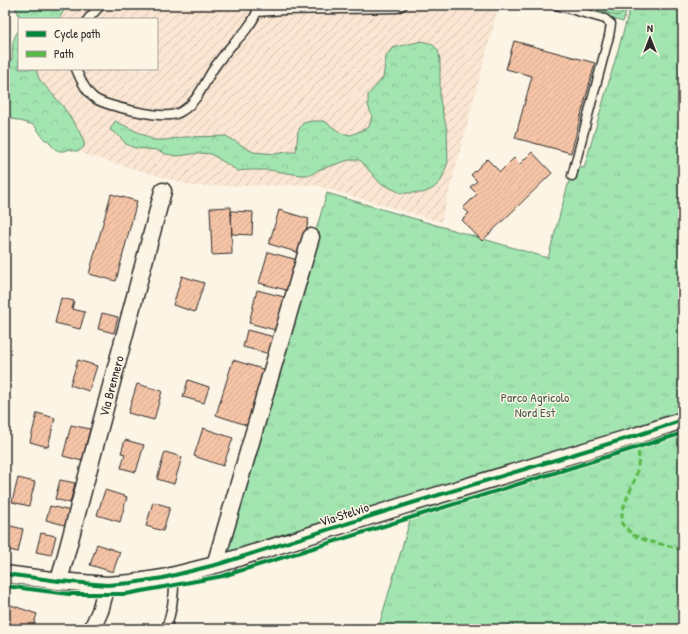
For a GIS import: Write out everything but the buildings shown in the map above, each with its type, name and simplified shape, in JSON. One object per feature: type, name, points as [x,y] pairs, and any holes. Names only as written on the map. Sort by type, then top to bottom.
[{"type":"street","name":"Via Brennero","points":[[59,581],[163,191]]},
{"type":"street","points":[[215,565],[311,237]]},
{"type":"street","name":"Via Stelvio","points":[[5,574],[107,585],[131,583],[174,575],[215,565],[683,420]]},
{"type":"street","points":[[92,629],[100,611],[107,585]]},
{"type":"lane","points":[[89,18],[101,5]]},
{"type":"lane","points":[[76,70],[82,84],[94,98],[112,106],[150,114],[171,116],[182,111],[192,102],[215,66],[254,21],[256,9],[397,8],[403,5]]},
{"type":"lane","points":[[556,5],[605,19],[611,24],[572,176]]},
{"type":"lane","points":[[166,629],[171,614],[174,575]]},
{"type":"shaded area","points":[[55,5],[499,5],[441,222],[314,185],[193,186],[83,154],[27,73],[28,70],[158,70],[158,18],[50,18]]},
{"type":"green space","points":[[14,5],[67,5],[60,18],[20,18]]},
{"type":"green space","points":[[567,5],[628,5],[623,22]]},
{"type":"green space","points":[[585,5],[626,5],[625,12],[617,16]]},
{"type":"green space","name":"Parco Agricolo Nord Est","points":[[631,5],[683,5],[683,629],[378,629],[418,493],[230,551],[227,550],[223,542],[327,193],[548,258],[573,166],[584,168]]},
{"type":"green space","points":[[18,31],[18,70],[36,70],[39,79],[62,105],[78,129],[84,141],[84,147],[81,150],[74,151],[70,149],[60,151],[55,149],[48,140],[45,140],[34,125],[13,119],[7,113],[5,109],[5,89],[7,87],[5,84],[5,66],[12,59],[16,34]]},
{"type":"green space","points":[[422,41],[432,44],[438,50],[440,60],[440,100],[447,130],[448,162],[441,181],[434,188],[423,193],[401,193],[380,183],[360,160],[349,160],[318,170],[311,175],[300,175],[269,170],[238,171],[211,154],[200,153],[177,156],[166,154],[157,150],[135,148],[126,144],[119,136],[110,130],[115,121],[154,140],[184,137],[226,136],[253,152],[275,154],[296,152],[298,131],[303,123],[324,121],[341,133],[351,135],[369,127],[372,116],[368,105],[368,95],[383,78],[386,57],[392,48]]},
{"type":"marked path","points":[[638,443],[639,457],[637,471],[623,510],[622,524],[633,535],[647,541],[683,549]]},
{"type":"cycle path","points":[[5,574],[107,585],[163,578],[219,564],[683,420]]},
{"type":"cycle path","points":[[5,586],[69,594],[126,594],[223,576],[683,433]]}]
